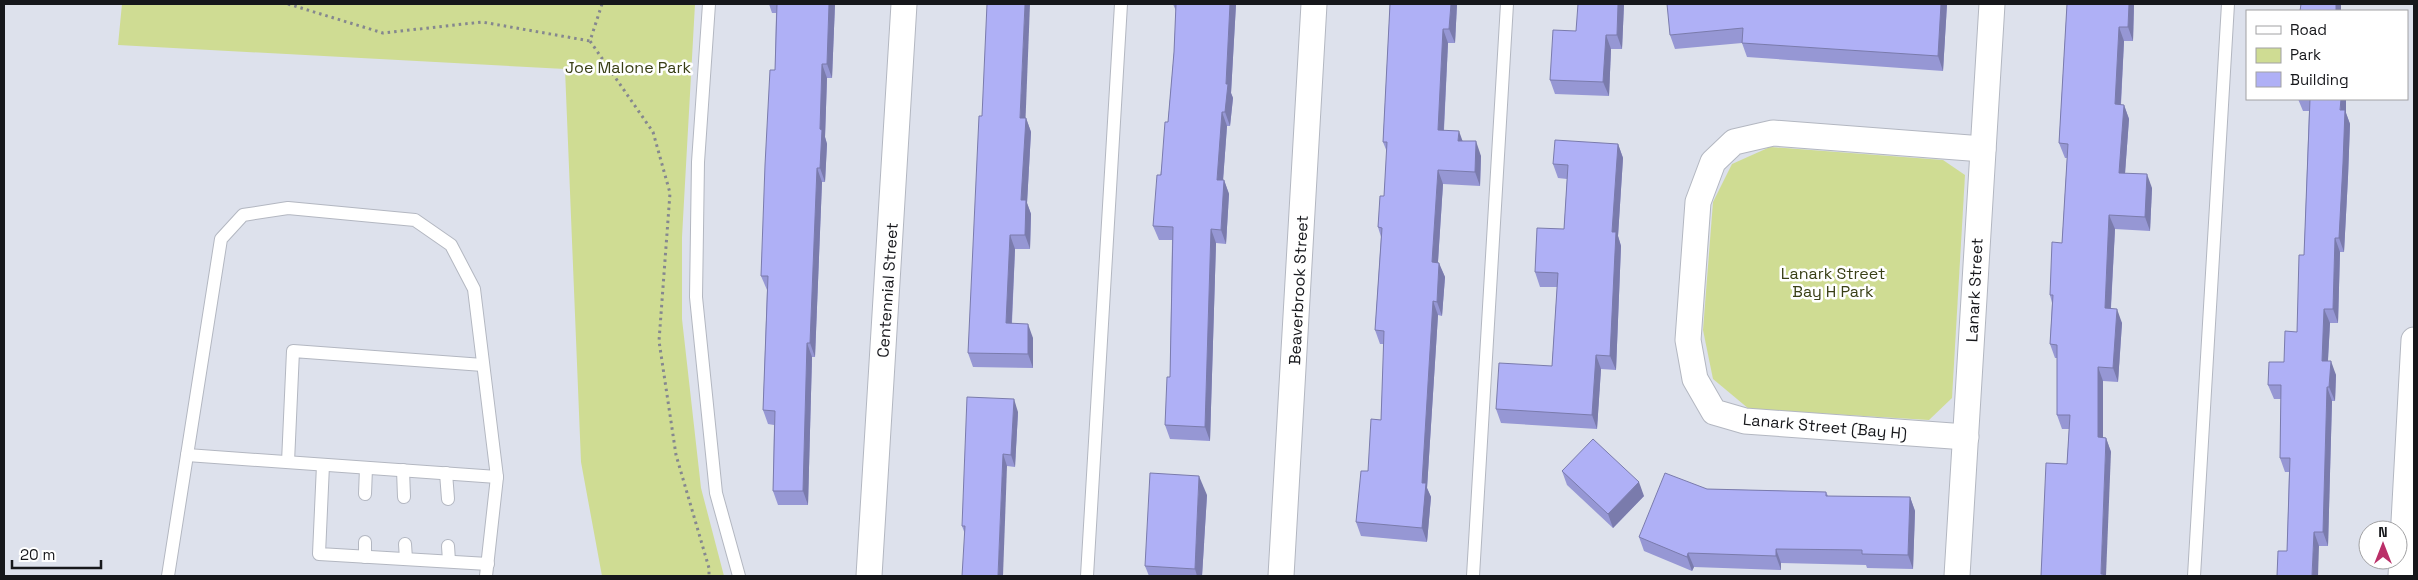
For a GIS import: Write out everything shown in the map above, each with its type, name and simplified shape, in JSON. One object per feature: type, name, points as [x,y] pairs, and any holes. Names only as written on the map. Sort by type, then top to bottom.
[{"type":"street","name":"Centennial Street","points":[[869,576],[904,4]]},
{"type":"street","name":"Beaverbrook Street","points":[[1281,576],[1314,4]]},
{"type":"street","name":"Lanark Street","points":[[1957,576],[1992,4]]},
{"type":"street","name":"Lanark Street (Bay H)","points":[[1966,437],[1745,421],[1714,412],[1695,379],[1688,340],[1698,202],[1713,162],[1734,142],[1773,133],[1983,149]]},
{"type":"street","points":[[2400,576],[2414,340]]},
{"type":"lane","points":[[709,4],[698,162],[696,297],[716,493],[739,576]]},
{"type":"lane","points":[[1087,576],[1121,4]]},
{"type":"lane","points":[[1473,576],[1507,4]]},
{"type":"lane","points":[[2194,576],[2228,4]]},
{"type":"lane","points":[[168,576],[221,239],[243,215],[288,208],[415,220],[451,246],[474,290],[497,477],[487,570],[449,561],[319,554],[323,465]]},
{"type":"lane","points":[[288,462],[293,351],[483,365]]},
{"type":"lane","points":[[188,455],[497,477]]},
{"type":"lane","points":[[366,468],[366,494]]},
{"type":"lane","points":[[403,470],[404,496]]},
{"type":"lane","points":[[446,473],[448,499]]},
{"type":"lane","points":[[365,542],[365,557]]},
{"type":"lane","points":[[405,544],[406,559]]},
{"type":"lane","points":[[448,546],[449,561]]},
{"type":"path","points":[[288,4],[383,34],[482,22],[590,41],[653,132],[670,193],[659,341],[676,454],[709,568],[709,576]]},
{"type":"path","points":[[590,41],[602,4]]},
{"type":"green space","name":"Joe Malone Park","points":[[122,4],[695,4],[682,237],[682,319],[701,488],[724,576],[602,576],[581,462],[565,69],[118,45]]},
{"type":"green space","name":"Lanark Street Bay H Park","points":[[1770,147],[1943,160],[1965,175],[1952,398],[1929,420],[1749,409],[1713,379],[1703,330],[1713,202],[1732,164]]},
{"type":"building","points":[[777,4],[829,4],[827,64],[822,64],[820,168],[817,168],[810,343],[807,343],[803,491],[773,491],[775,411],[763,410],[768,276],[761,276],[770,70],[775,70]]},
{"type":"building","points":[[987,4],[1025,4],[1020,118],[1026,118],[1021,200],[1026,200],[1025,235],[1010,235],[1006,323],[1028,324],[1028,354],[968,353],[979,116],[982,116]]},
{"type":"building","points":[[1176,4],[1230,4],[1226,84],[1228,84],[1225,112],[1222,112],[1217,180],[1224,180],[1221,230],[1211,229],[1205,427],[1165,425],[1167,377],[1170,377],[1173,227],[1153,226],[1157,175],[1161,175],[1165,122],[1168,122]]},
{"type":"building","points":[[1390,4],[1451,4],[1449,29],[1443,29],[1438,130],[1459,131],[1458,141],[1476,141],[1475,172],[1438,170],[1432,262],[1439,263],[1437,302],[1433,301],[1422,483],[1426,483],[1422,528],[1356,522],[1361,471],[1368,471],[1371,419],[1381,420],[1384,331],[1375,330],[1382,228],[1378,227],[1380,196],[1384,196],[1387,142],[1383,142]]},
{"type":"building","points":[[1578,4],[1618,4],[1617,35],[1606,35],[1603,82],[1550,80],[1553,30],[1576,31]]},
{"type":"building","points":[[1667,4],[1941,4],[1938,56],[1742,43],[1743,28],[1670,35]]},
{"type":"building","points":[[2067,4],[2129,4],[2128,27],[2119,27],[2115,104],[2124,105],[2119,173],[2147,174],[2145,217],[2109,215],[2105,308],[2117,309],[2113,368],[2098,367],[2098,437],[2106,438],[2101,574],[2103,576],[2041,576],[2046,463],[2067,464],[2070,415],[2057,415],[2057,345],[2050,344],[2053,295],[2050,295],[2052,242],[2062,243],[2068,144],[2059,143]]},
{"type":"building","points":[[2301,4],[2336,4],[2336,10],[2300,10]]},
{"type":"building","points":[[2310,100],[2341,100],[2340,110],[2345,110],[2339,238],[2335,238],[2333,309],[2324,309],[2322,361],[2331,361],[2329,387],[2327,387],[2323,532],[2314,532],[2312,576],[2277,576],[2278,551],[2287,551],[2290,458],[2280,458],[2281,385],[2268,385],[2269,362],[2284,362],[2285,331],[2297,332],[2299,255],[2304,255]]},
{"type":"building","points":[[1555,140],[1618,144],[1612,232],[1616,232],[1610,356],[1596,355],[1592,415],[1496,409],[1499,363],[1552,366],[1558,273],[1535,272],[1537,228],[1564,229],[1568,165],[1553,164]]},
{"type":"building","points":[[967,397],[1014,399],[1011,455],[1003,454],[998,576],[962,576],[965,526],[962,526]]},
{"type":"building","points":[[1593,439],[1639,482],[1608,514],[1562,471]]},
{"type":"building","points":[[1150,473],[1199,476],[1195,569],[1145,566]]},
{"type":"building","points":[[1665,473],[1707,489],[1826,492],[1826,496],[1910,497],[1908,555],[1862,554],[1862,550],[1776,549],[1776,556],[1688,553],[1687,557],[1639,537]]}]
